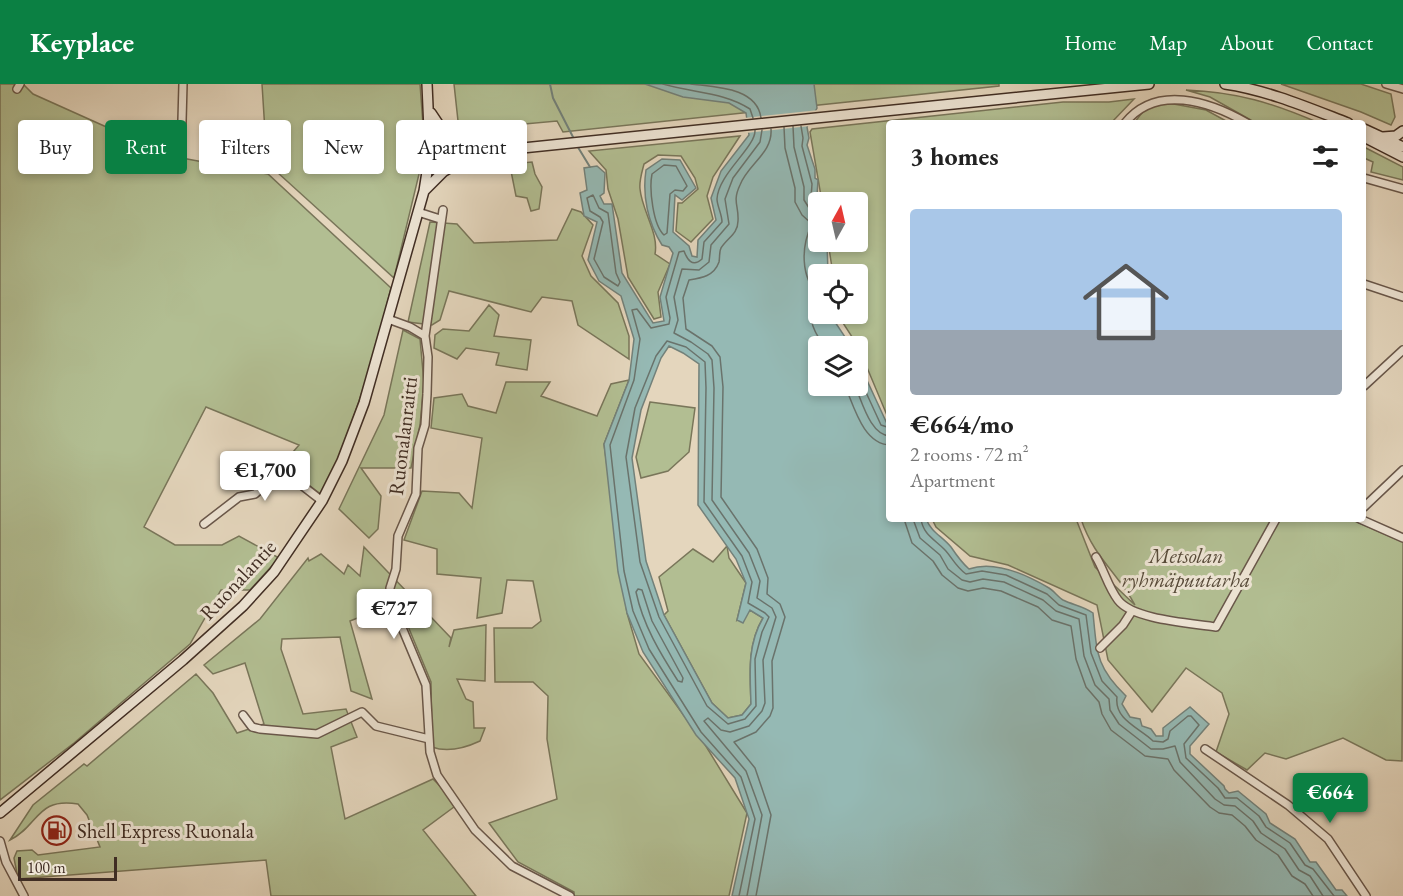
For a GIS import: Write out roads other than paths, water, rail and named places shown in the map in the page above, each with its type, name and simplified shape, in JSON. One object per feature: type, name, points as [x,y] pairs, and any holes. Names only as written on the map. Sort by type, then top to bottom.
[{"type":"street","points":[[182,120],[183,84]]},
{"type":"street","name":"Ruonalantie","points":[[427,84],[430,120]]},
{"type":"street","points":[[527,148],[1149,84]]},
{"type":"street","points":[[1225,84],[1252,89],[1339,120]]},
{"type":"street","points":[[1386,84],[1403,89]]},
{"type":"street","points":[[1127,120],[1139,106],[1150,99],[1181,96],[1216,105],[1242,120]]},
{"type":"street","points":[[430,111],[436,120]]},
{"type":"street","points":[[1322,114],[1331,120]]},
{"type":"street","points":[[1366,130],[1403,147]]},
{"type":"street","points":[[1383,137],[1396,136],[1403,131]]},
{"type":"street","points":[[1366,138],[1403,157]]},
{"type":"street","name":"Ruonalantie","points":[[0,813],[183,660],[243,606],[274,572],[322,501],[354,433],[424,191],[427,174]]},
{"type":"street","name":"Ruonalantie","points":[[424,191],[440,174]]},
{"type":"street","points":[[1366,179],[1403,189]]},
{"type":"street","name":"Ruonalanraitti","points":[[443,210],[425,336],[428,357],[427,394],[425,425],[418,448],[416,494],[399,536],[390,599],[426,685],[431,762],[437,775],[475,830],[512,866],[570,896]]},
{"type":"street","points":[[418,212],[440,219]]},
{"type":"street","points":[[1366,285],[1403,297]]},
{"type":"street","points":[[388,319],[410,327],[425,336]]},
{"type":"street","points":[[1366,384],[1403,350]]},
{"type":"street","points":[[1366,505],[1403,470]]},
{"type":"street","points":[[204,524],[239,497],[255,494],[275,476],[286,473],[322,501]]},
{"type":"street","points":[[1096,557],[1118,600],[1132,611],[1216,627],[1274,522]]},
{"type":"street","points":[[1366,522],[1403,538]]},
{"type":"street","points":[[1100,648],[1123,626],[1132,611]]},
{"type":"street","points":[[243,714],[252,727],[317,734],[362,712],[376,726],[429,739]]},
{"type":"street","points":[[1205,749],[1288,806],[1328,839],[1366,896]]},
{"type":"street","points":[[0,841],[6,862],[24,896]]},
{"type":"water","points":[[645,84],[814,84],[817,108],[807,127],[809,138],[807,145],[815,169],[815,178],[818,180],[817,192],[808,192],[808,252],[827,252],[828,264],[808,264],[808,324],[836,324],[844,336],[808,336],[808,396],[868,396],[868,383],[886,422],[886,522],[928,522],[969,569],[989,566],[1010,570],[1031,578],[1049,588],[1063,600],[1093,613],[1097,649],[1103,668],[1126,696],[1122,704],[1130,717],[1140,719],[1142,726],[1151,729],[1156,736],[1163,736],[1163,728],[1190,707],[1209,724],[1190,746],[1190,754],[1229,793],[1238,791],[1266,814],[1270,823],[1295,839],[1310,862],[1316,862],[1336,890],[1342,890],[1347,896],[732,896],[749,819],[735,778],[696,735],[643,652],[627,613],[618,572],[604,444],[629,380],[634,339],[621,296],[599,281],[588,260],[597,222],[584,216],[580,193],[587,190],[584,168],[597,166],[605,173],[604,193],[600,196],[604,204],[612,204],[622,273],[653,323],[664,321],[660,297],[673,253],[669,247],[662,245],[650,218],[645,190],[646,170],[662,159],[680,160],[696,188],[682,200],[675,195],[673,232],[689,246],[692,256],[697,257],[698,240],[716,220],[711,198],[721,171],[749,135],[746,113],[729,103],[683,97]],"holes":[[[669,346],[699,364],[698,505],[736,559],[746,583],[737,620],[743,623],[750,610],[763,618],[752,649],[751,704],[742,715],[728,718],[712,703],[664,615],[646,561],[632,458],[641,410],[661,358]]]},
{"type":"waterway","points":[[550,84],[553,98],[574,139]]},
{"type":"waterway","points":[[576,144],[590,167]]},
{"type":"place","name":"Shell Express Ruonala","points":[[56,831]]},
{"type":"park label","name":"Metsolan ryhmäpuutarha","points":[[1186,568]]}]
